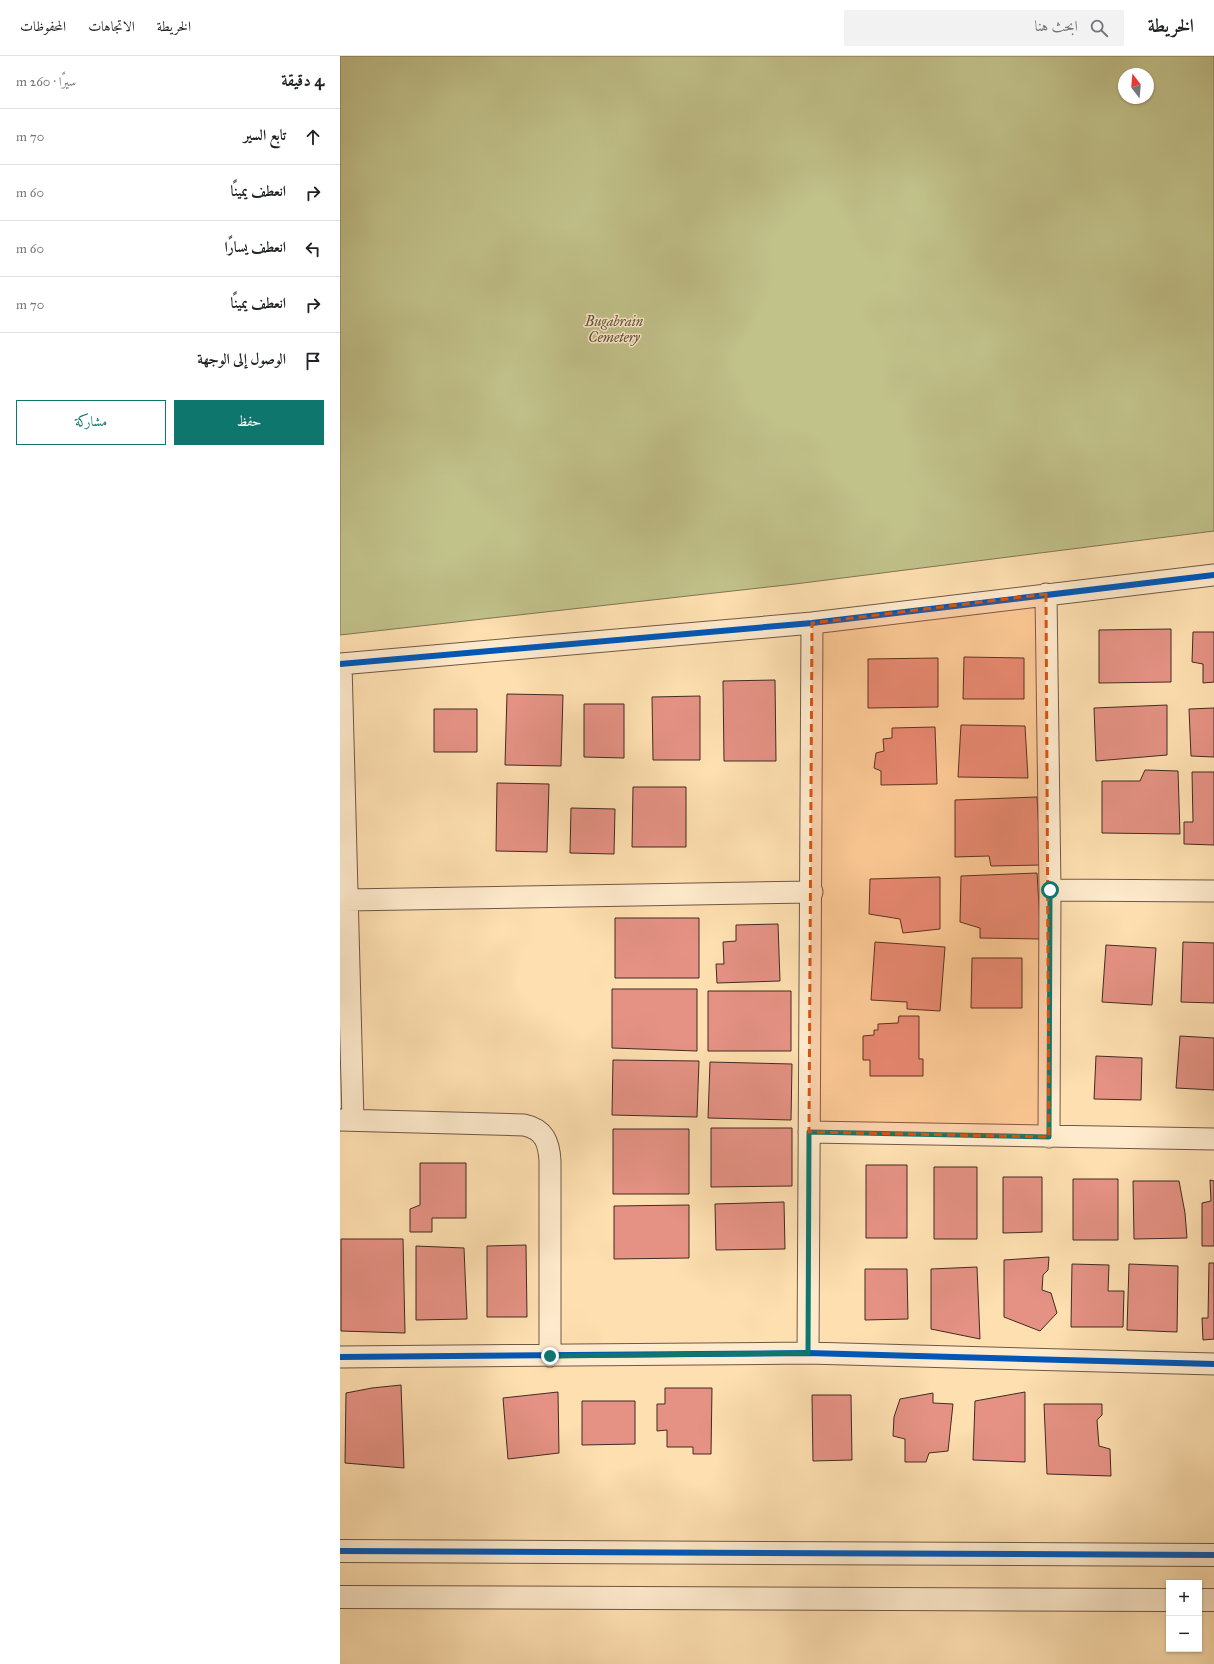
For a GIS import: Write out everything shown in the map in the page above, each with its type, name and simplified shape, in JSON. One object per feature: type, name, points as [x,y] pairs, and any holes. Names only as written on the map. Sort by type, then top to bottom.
[{"type":"street","points":[[550,1356],[550,1161],[549,1146],[542,1135],[535,1127],[524,1125],[346,1120],[347,900],[341,664],[812,623],[1214,575]]},
{"type":"street","points":[[1046,594],[1050,890],[1049,1137]]},
{"type":"street","points":[[808,1353],[812,892],[812,623]]},
{"type":"street","points":[[1050,890],[1214,891]]},
{"type":"street","points":[[347,900],[812,892]]},
{"type":"street","points":[[809,1132],[1214,1139]]},
{"type":"street","points":[[340,1357],[808,1353],[1214,1364]]},
{"type":"street","points":[[340,1551],[1214,1555]]},
{"type":"street","points":[[340,1597],[1166,1600]]},
{"type":"street","points":[[1202,1600],[1214,1600]]},
{"type":"highlighted area","points":[[1046,594],[1049,1137],[809,1132],[812,623]]},
{"type":"green space","name":"Bugabrain Cemetery","points":[[340,56],[1214,56],[1214,531],[795,584],[340,635]]},
{"type":"building","points":[[1171,629],[1171,682],[1099,683],[1099,630]]},
{"type":"building","points":[[1193,632],[1214,632],[1214,682],[1203,683],[1203,664],[1192,662]]},
{"type":"building","points":[[964,657],[1024,658],[1024,699],[963,699]]},
{"type":"building","points":[[938,658],[938,707],[868,708],[868,659]]},
{"type":"building","points":[[775,680],[776,761],[724,761],[723,681]]},
{"type":"building","points":[[507,694],[563,695],[561,766],[505,765]]},
{"type":"building","points":[[700,696],[700,760],[653,760],[652,697]]},
{"type":"building","points":[[584,704],[624,704],[624,758],[584,757]]},
{"type":"building","points":[[1167,705],[1167,755],[1096,761],[1094,708]]},
{"type":"building","points":[[1214,708],[1214,757],[1191,756],[1189,709]]},
{"type":"building","points":[[434,709],[477,709],[477,752],[434,752]]},
{"type":"building","points":[[961,725],[1025,726],[1028,778],[958,777]]},
{"type":"building","points":[[935,727],[937,784],[881,785],[881,771],[874,768],[876,753],[884,751],[883,739],[892,738],[892,728]]},
{"type":"building","points":[[1145,770],[1178,771],[1180,834],[1102,833],[1102,781],[1140,781]]},
{"type":"building","points":[[1192,772],[1214,772],[1214,845],[1184,844],[1184,822],[1193,822]]},
{"type":"building","points":[[497,783],[549,784],[547,852],[496,851]]},
{"type":"building","points":[[633,787],[686,787],[686,847],[632,847]]},
{"type":"building","points":[[1037,797],[1041,865],[991,866],[989,856],[955,857],[955,800]]},
{"type":"building","points":[[571,808],[615,809],[614,854],[570,853]]},
{"type":"building","points":[[1037,873],[1041,939],[980,938],[980,928],[960,922],[961,876]]},
{"type":"building","points":[[940,877],[940,929],[903,933],[900,919],[869,914],[870,879]]},
{"type":"building","points":[[615,918],[699,918],[699,978],[615,978]]},
{"type":"building","points":[[778,924],[780,981],[717,983],[716,964],[724,964],[723,942],[736,941],[736,925]]},
{"type":"building","points":[[875,942],[945,947],[940,1011],[907,1009],[907,1002],[871,1000]]},
{"type":"building","points":[[1183,942],[1214,943],[1214,1003],[1181,1002]]},
{"type":"building","points":[[1106,945],[1156,948],[1152,1005],[1102,1002]]},
{"type":"building","points":[[972,958],[1022,958],[1022,1008],[971,1008]]},
{"type":"building","points":[[612,989],[697,989],[697,1051],[612,1048]]},
{"type":"building","points":[[708,991],[791,991],[791,1051],[708,1051]]},
{"type":"building","points":[[899,1016],[919,1016],[919,1059],[923,1059],[923,1076],[870,1076],[870,1060],[863,1060],[863,1036],[874,1035],[874,1030],[878,1030],[878,1024],[898,1023]]},
{"type":"building","points":[[1180,1036],[1214,1038],[1214,1090],[1176,1088]]},
{"type":"building","points":[[1096,1056],[1142,1058],[1141,1100],[1094,1099]]},
{"type":"building","points":[[613,1060],[699,1061],[697,1117],[612,1115]]},
{"type":"building","points":[[710,1062],[792,1064],[791,1120],[708,1118]]},
{"type":"building","points":[[711,1128],[792,1128],[792,1186],[711,1187]]},
{"type":"building","points":[[613,1129],[689,1129],[689,1194],[613,1194]]},
{"type":"building","points":[[420,1163],[466,1163],[466,1218],[432,1218],[432,1232],[410,1232],[410,1209],[420,1205]]},
{"type":"building","points":[[866,1165],[907,1165],[907,1238],[866,1238]]},
{"type":"building","points":[[934,1167],[977,1167],[977,1239],[934,1239]]},
{"type":"building","points":[[1003,1177],[1042,1177],[1042,1232],[1003,1233]]},
{"type":"building","points":[[1073,1179],[1118,1179],[1118,1240],[1073,1240]]},
{"type":"building","points":[[1210,1180],[1214,1181],[1214,1246],[1202,1246],[1202,1203],[1211,1201]]},
{"type":"building","points":[[1133,1181],[1179,1181],[1185,1213],[1187,1238],[1134,1239]]},
{"type":"building","points":[[784,1202],[785,1249],[716,1250],[715,1204]]},
{"type":"building","points":[[689,1205],[689,1258],[614,1259],[614,1206]]},
{"type":"building","points":[[341,1239],[403,1239],[405,1333],[341,1331]]},
{"type":"building","points":[[526,1245],[527,1317],[487,1317],[487,1246]]},
{"type":"building","points":[[416,1246],[464,1248],[467,1319],[416,1320]]},
{"type":"building","points":[[1049,1257],[1048,1270],[1043,1275],[1042,1290],[1051,1293],[1057,1313],[1040,1331],[1004,1317],[1004,1260]]},
{"type":"building","points":[[1209,1263],[1214,1263],[1214,1339],[1203,1340],[1202,1318],[1208,1318]]},
{"type":"building","points":[[1072,1264],[1109,1265],[1108,1291],[1124,1291],[1123,1327],[1071,1327]]},
{"type":"building","points":[[1129,1264],[1178,1266],[1177,1332],[1127,1330]]},
{"type":"building","points":[[977,1267],[980,1339],[931,1329],[931,1269]]},
{"type":"building","points":[[865,1269],[907,1269],[908,1319],[865,1320]]},
{"type":"building","points":[[401,1385],[404,1468],[345,1463],[346,1393],[372,1388]]},
{"type":"building","points":[[665,1388],[712,1388],[711,1454],[693,1454],[693,1447],[667,1447],[667,1430],[657,1431],[657,1404],[665,1404]]},
{"type":"building","points":[[558,1392],[559,1453],[508,1459],[503,1398]]},
{"type":"building","points":[[1025,1392],[1025,1462],[973,1460],[975,1401]]},
{"type":"building","points":[[933,1393],[933,1403],[953,1404],[948,1451],[929,1453],[926,1462],[905,1462],[905,1439],[893,1436],[894,1417],[900,1399]]},
{"type":"building","points":[[812,1395],[851,1395],[852,1460],[813,1461]]},
{"type":"building","points":[[582,1401],[635,1401],[635,1444],[582,1445]]},
{"type":"building","points":[[1044,1404],[1102,1404],[1102,1415],[1097,1420],[1099,1446],[1110,1449],[1111,1476],[1047,1474]]},
{"type":"cycle path","points":[[340,664],[812,623],[1214,575]]},
{"type":"cycle path","points":[[340,1357],[808,1353],[1214,1364]]},
{"type":"cycle path","points":[[340,1551],[1214,1555]]},
{"type":"route","points":[[550,1356],[808,1353],[809,1132],[1049,1137],[1050,890]]}]
